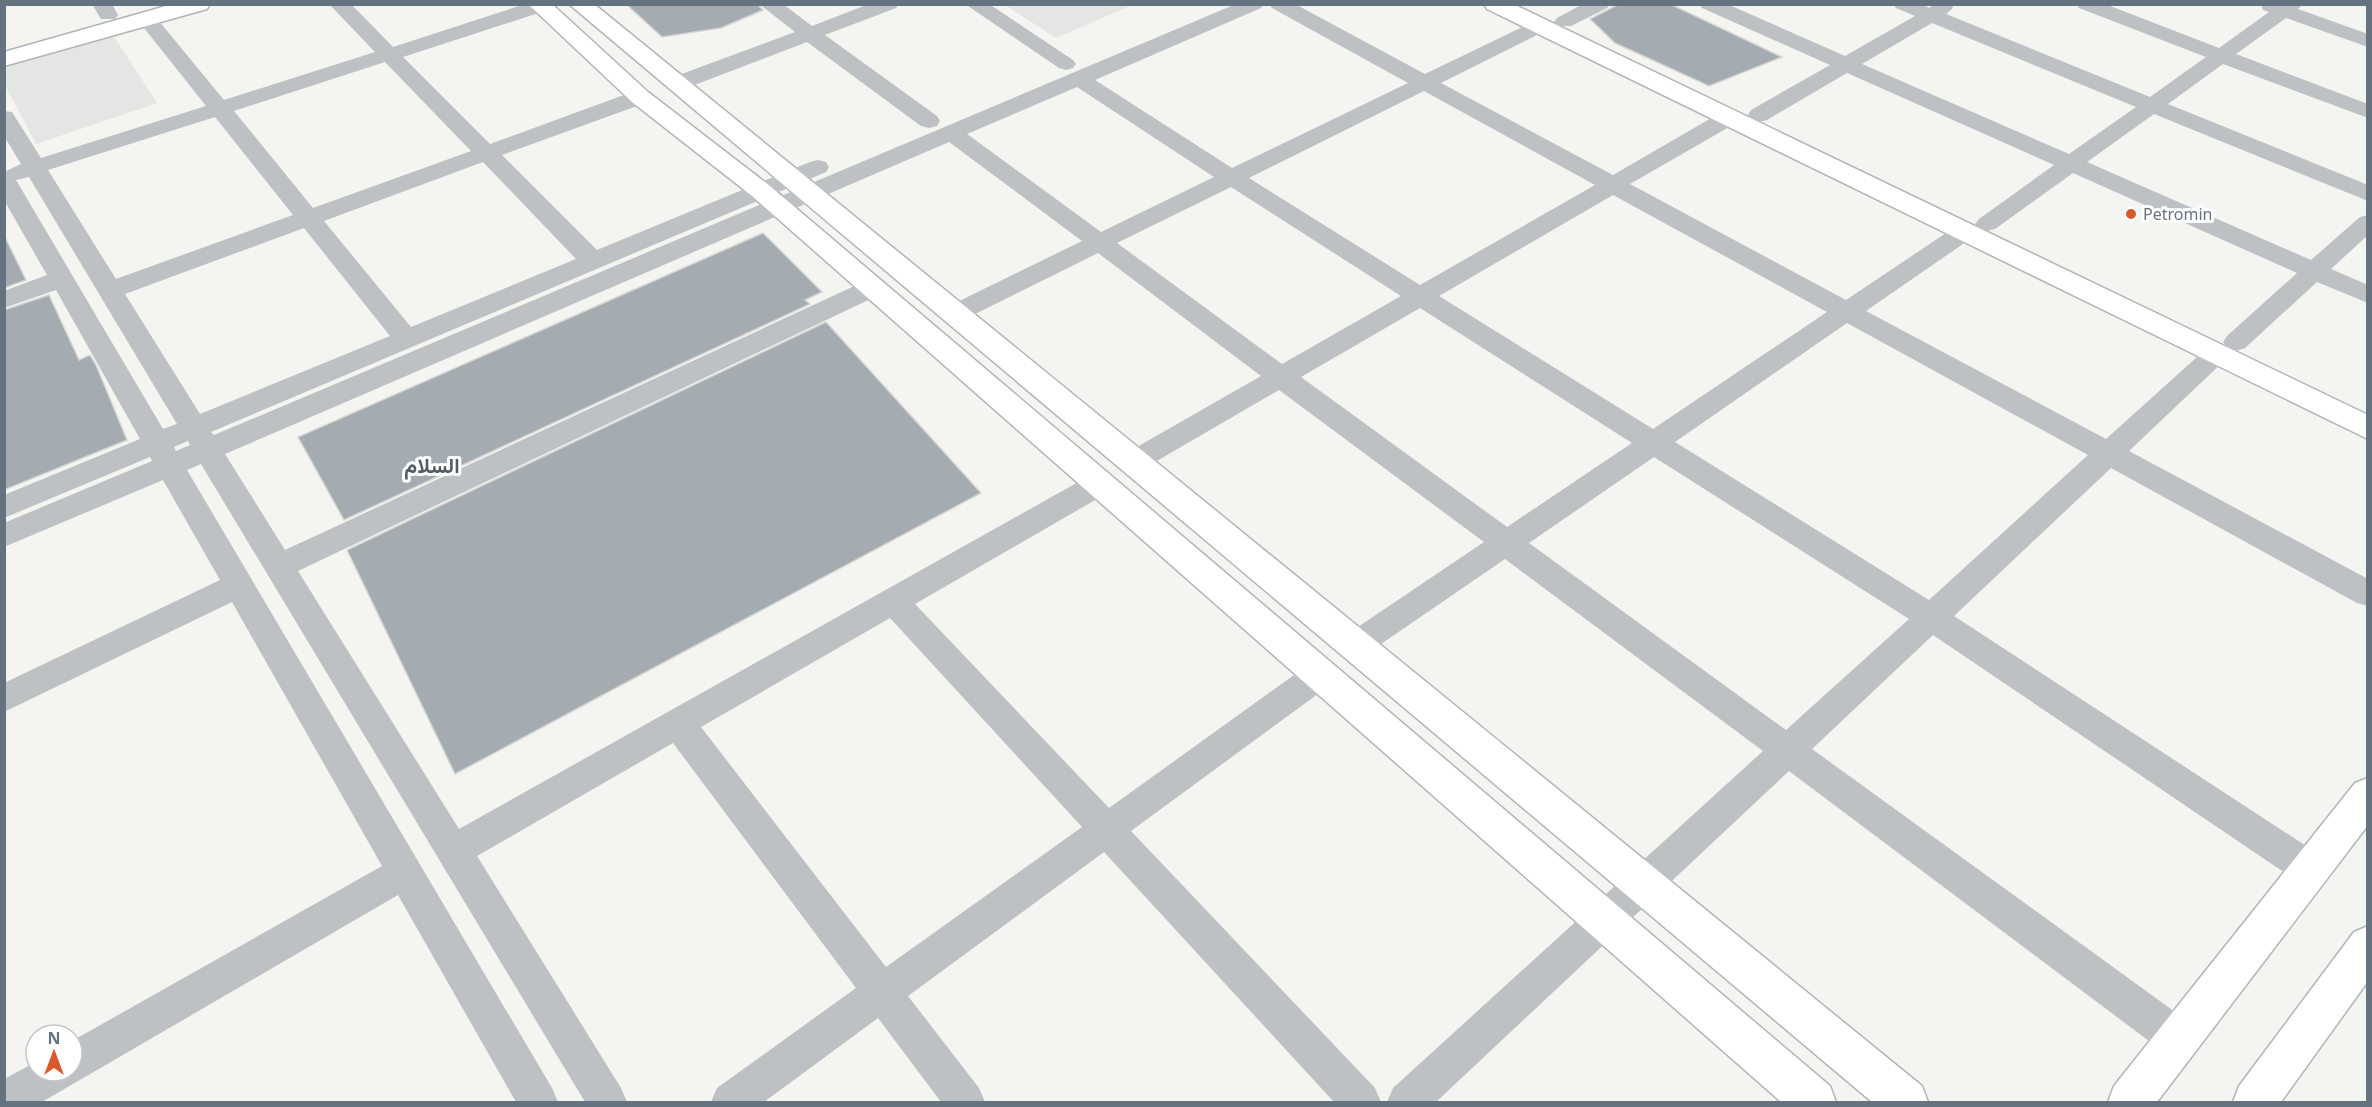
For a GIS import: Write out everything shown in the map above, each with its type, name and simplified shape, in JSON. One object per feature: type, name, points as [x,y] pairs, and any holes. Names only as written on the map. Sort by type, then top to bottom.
[{"type":"main road","points":[[4,59],[147,12],[199,4]]},
{"type":"main road","points":[[580,4],[670,79],[785,193],[872,288],[1814,1102]]},
{"type":"main road","points":[[1495,4],[1544,18],[1759,115],[1976,228]]},
{"type":"main road","points":[[540,5],[633,91],[785,193],[954,314],[1906,1102]]},
{"type":"main road","points":[[4,44],[105,10],[147,12]]},
{"type":"main road","points":[[1544,18],[1728,117],[1976,228],[2226,348],[2367,405]]},
{"type":"main road","points":[[2226,348],[2367,428]]},
{"type":"main road","points":[[2130,1102],[2367,795]]},
{"type":"main road","points":[[2262,1100],[2367,946]]},
{"type":"street","points":[[339,4],[592,261]]},
{"type":"street","points":[[769,4],[1100,243],[2179,1039]]},
{"type":"street","points":[[802,28],[845,4]]},
{"type":"street","points":[[670,79],[802,28],[889,4]]},
{"type":"street","points":[[975,4],[1232,178],[1931,617],[2310,869]]},
{"type":"street","points":[[1072,71],[1208,4]]},
{"type":"street","points":[[4,536],[164,454],[201,438],[1072,71],[1254,4]]},
{"type":"street","points":[[1279,4],[2367,594]]},
{"type":"street","points":[[954,314],[1424,83],[1544,18],[1600,4]]},
{"type":"street","points":[[1709,4],[2367,295]]},
{"type":"street","points":[[1903,4],[2367,194]]},
{"type":"street","points":[[1759,115],[1948,4]]},
{"type":"street","points":[[2086,4],[2367,112]]},
{"type":"street","points":[[538,1102],[4,178],[540,5]]},
{"type":"street","points":[[1354,646],[1846,312],[2070,164],[2220,56],[2281,6],[2367,41]]},
{"type":"street","points":[[147,12],[219,108],[407,339]]},
{"type":"street","points":[[106,282],[633,91]]},
{"type":"street","points":[[4,117],[607,1102]]},
{"type":"street","points":[[1133,462],[1728,117]]},
{"type":"street","points":[[201,438],[407,339],[592,261],[785,193]]},
{"type":"street","points":[[1407,1102],[2108,453],[2367,222]]},
{"type":"street","points":[[4,300],[62,279]]},
{"type":"street","points":[[280,566],[872,288]]},
{"type":"street","points":[[4,507],[164,454]]},
{"type":"street","points":[[453,851],[1099,484]]},
{"type":"street","points":[[4,698],[239,585]]},
{"type":"street","points":[[893,601],[1361,1102]]},
{"type":"street","points":[[731,1102],[1319,675]]},
{"type":"street","points":[[678,723],[965,1102]]},
{"type":"street","points":[[84,1056],[405,872]]},
{"type":"street","points":[[4,1102],[37,1083]]},
{"type":"shaded area","points":[[1005,5],[1132,5],[1056,38]]},
{"type":"shaded area","points":[[111,32],[157,103],[36,144],[5,85],[4,66]]},
{"type":"building","points":[[626,4],[757,4],[763,10],[721,28],[662,37]]},
{"type":"building","points":[[1619,4],[1670,4],[1782,57],[1709,86],[1615,43],[1590,19]]},
{"type":"building","points":[[763,233],[822,292],[805,300],[810,304],[344,520],[298,437]]},
{"type":"building","points":[[4,235],[26,280],[4,288]]},
{"type":"building","points":[[49,295],[79,360],[90,355],[96,365],[127,440],[4,490],[4,310]]},
{"type":"building","points":[[826,322],[981,493],[455,774],[347,550]]},
{"type":"place","name":"Petromin","points":[[2131,214]]},
{"type":"district","name":"السلام","points":[[432,465]]}]
